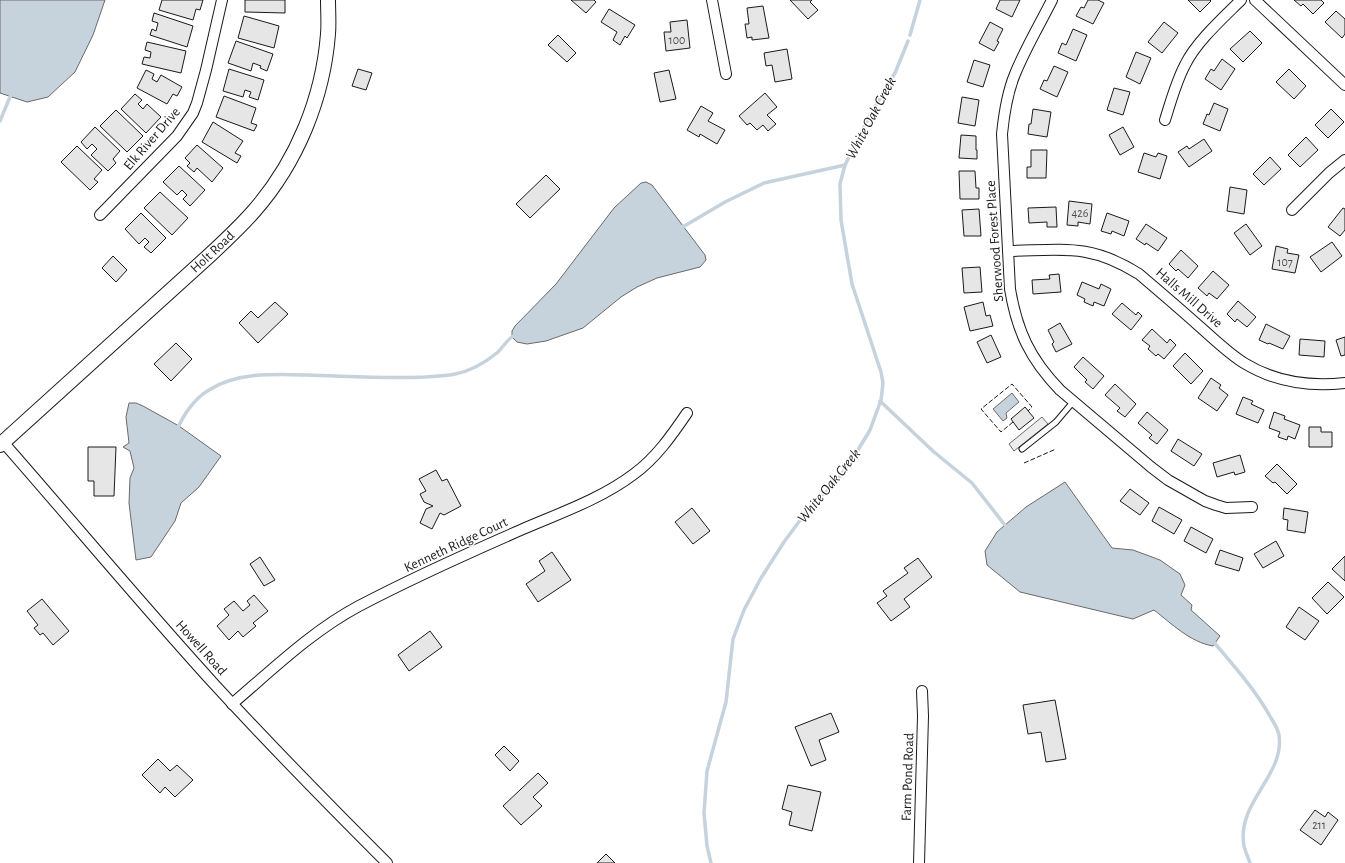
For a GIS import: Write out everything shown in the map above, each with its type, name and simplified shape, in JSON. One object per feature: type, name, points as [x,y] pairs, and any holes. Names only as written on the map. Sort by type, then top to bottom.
[{"type":"street","name":"Elk River Drive","points":[[100,215],[177,136],[193,113],[202,87],[222,0]]},
{"type":"street","name":"Holt Road","points":[[1,443],[211,254],[245,221],[272,188],[299,144],[312,112],[324,64],[328,33],[328,0]]},
{"type":"street","points":[[712,0],[726,74]]},
{"type":"street","name":"Sherwood Forest Place","points":[[1052,0],[1015,74],[1005,110],[1002,134],[1010,289],[1018,327],[1035,360],[1048,377],[1073,402],[1151,467],[1168,480],[1205,501],[1226,508],[1252,507]]},
{"type":"street","points":[[1165,120],[1178,79],[1193,51],[1241,0]]},
{"type":"street","points":[[1256,0],[1345,85]]},
{"type":"street","points":[[1292,210],[1324,177],[1345,160]]},
{"type":"street","name":"Halls Mill Drive","points":[[1009,251],[1061,249],[1077,250],[1091,252],[1109,258],[1139,274],[1244,363],[1268,375],[1289,381],[1318,385],[1345,383]]},
{"type":"street","name":"Kenneth Ridge Court","points":[[232,704],[300,646],[334,621],[358,607],[475,550],[573,508],[617,486],[649,462],[687,413]]},
{"type":"street","name":"Howell Road","points":[[1,443],[232,704],[387,863]]},
{"type":"street","name":"Farm Pond Road","points":[[919,863],[923,716],[922,691]]},
{"type":"lane","points":[[1022,449],[1056,422],[1073,402]]},
{"type":"shaded area","points":[[0,0],[105,0],[93,35],[75,72],[48,97],[27,102],[0,93]]},
{"type":"shaded area","points":[[646,182],[652,185],[705,255],[706,260],[700,267],[657,278],[637,287],[621,297],[583,328],[546,341],[527,344],[517,342],[512,337],[512,331],[515,326],[556,284],[614,208],[641,183]]},
{"type":"shaded area","points":[[1012,393],[1019,402],[1006,413],[1007,418],[1003,421],[993,409]]},
{"type":"shaded area","points":[[129,403],[136,403],[143,406],[179,426],[221,456],[199,487],[181,503],[175,521],[151,557],[136,560],[129,503],[130,478],[134,468],[130,451],[123,447],[129,443],[126,417]]},
{"type":"shaded area","points":[[1042,417],[1048,424],[1014,451],[1009,444]]},
{"type":"shaded area","points":[[1065,482],[1112,548],[1133,550],[1160,560],[1180,574],[1185,585],[1181,595],[1192,605],[1191,610],[1220,636],[1213,646],[1189,637],[1154,610],[1133,619],[1020,592],[987,565],[985,551],[997,532],[1026,507]]},
{"type":"building","points":[[162,0],[203,0],[200,10],[196,9],[193,20],[159,10]]},
{"type":"building","points":[[245,0],[285,0],[285,13],[245,12]]},
{"type":"building","points":[[571,0],[594,0],[596,2],[586,13]]},
{"type":"building","points":[[790,0],[812,0],[810,2],[818,10],[808,19]]},
{"type":"building","points":[[1000,0],[1020,0],[1012,17],[996,9]]},
{"type":"building","points":[[1088,0],[1098,0],[1104,3],[1093,24],[1076,16],[1081,7],[1084,8]]},
{"type":"building","points":[[1188,0],[1210,0],[1211,1],[1200,12]]},
{"type":"building","points":[[1294,0],[1321,0],[1324,3],[1313,14],[1303,4],[1301,6]]},
{"type":"building","points":[[763,6],[769,38],[752,40],[752,37],[747,38],[745,24],[749,24],[747,8]]},
{"type":"building","points":[[609,9],[635,25],[627,38],[625,36],[620,45],[613,40],[617,32],[601,22]]},
{"type":"building","points":[[1336,11],[1345,19],[1345,34],[1342,38],[1325,22]]},
{"type":"building","points":[[154,13],[193,26],[187,47],[150,35],[152,29],[156,31],[158,23],[152,21]]},
{"type":"building","points":[[244,16],[279,26],[274,48],[238,38]]},
{"type":"building","points":[[687,20],[690,48],[666,51],[664,32],[671,32],[670,22]]},
{"type":"building","points":[[990,22],[1003,29],[997,41],[999,42],[994,51],[979,43]]},
{"type":"building","points":[[1164,22],[1178,33],[1162,53],[1148,42]]},
{"type":"building","points":[[1073,29],[1087,35],[1076,61],[1058,53],[1062,43],[1066,45]]},
{"type":"building","points":[[1250,31],[1262,43],[1243,62],[1230,49]]},
{"type":"building","points":[[558,35],[576,53],[567,62],[548,45]]},
{"type":"building","points":[[236,41],[273,54],[267,71],[260,68],[261,66],[253,63],[251,71],[228,63]]},
{"type":"building","points":[[147,42],[186,51],[181,73],[142,64],[144,57],[150,58],[151,52],[145,50]]},
{"type":"building","points":[[787,49],[792,79],[775,82],[772,65],[766,66],[764,53]]},
{"type":"building","points":[[1136,52],[1151,58],[1140,84],[1126,77]]},
{"type":"building","points":[[1222,59],[1235,69],[1221,90],[1205,79],[1211,69],[1214,71]]},
{"type":"building","points":[[974,60],[990,65],[983,87],[967,82]]},
{"type":"building","points":[[1054,66],[1068,72],[1057,97],[1040,89],[1044,80],[1047,81]]},
{"type":"building","points":[[229,69],[264,80],[258,100],[249,97],[251,92],[245,90],[243,97],[223,91]]},
{"type":"building","points":[[358,69],[372,73],[366,90],[352,86]]},
{"type":"building","points":[[1289,69],[1306,86],[1294,99],[1276,82]]},
{"type":"building","points":[[146,70],[154,74],[152,79],[157,82],[161,75],[182,87],[177,96],[173,94],[167,104],[137,88]]},
{"type":"building","points":[[669,70],[676,99],[660,102],[654,73]]},
{"type":"building","points":[[1114,88],[1130,92],[1123,115],[1107,110]]},
{"type":"building","points":[[765,93],[777,107],[767,115],[776,124],[768,131],[763,125],[757,130],[750,123],[747,125],[739,116]]},
{"type":"building","points":[[135,94],[142,100],[138,104],[143,109],[147,104],[161,117],[146,133],[121,109]]},
{"type":"building","points":[[224,96],[256,108],[251,123],[257,125],[254,131],[216,117]]},
{"type":"building","points":[[962,97],[979,100],[975,126],[958,123]]},
{"type":"building","points":[[1214,103],[1228,109],[1220,131],[1203,124]]},
{"type":"building","points":[[701,106],[713,113],[708,121],[725,130],[717,144],[700,134],[699,137],[687,130]]},
{"type":"building","points":[[1033,109],[1051,112],[1047,137],[1028,134]]},
{"type":"building","points":[[1331,109],[1344,122],[1328,138],[1315,125]]},
{"type":"building","points":[[116,110],[143,136],[127,152],[100,126]]},
{"type":"building","points":[[213,122],[243,141],[235,153],[241,156],[237,163],[202,142]]},
{"type":"building","points":[[95,127],[120,151],[113,159],[116,163],[108,171],[91,155],[97,149],[92,144],[87,149],[81,142]]},
{"type":"building","points":[[1123,127],[1134,147],[1120,155],[1109,135]]},
{"type":"building","points":[[961,135],[976,136],[977,159],[959,158]]},
{"type":"building","points":[[1306,137],[1318,150],[1300,167],[1288,155]]},
{"type":"building","points":[[1204,139],[1212,151],[1189,167],[1178,152],[1187,146],[1189,149]]},
{"type":"building","points":[[197,145],[223,168],[212,182],[197,168],[194,172],[187,166],[190,163],[185,158]]},
{"type":"building","points":[[77,146],[102,170],[94,179],[98,182],[90,190],[61,162]]},
{"type":"building","points":[[1031,150],[1047,150],[1046,178],[1027,178],[1027,167],[1031,167]]},
{"type":"building","points":[[1144,153],[1156,157],[1158,153],[1167,156],[1160,179],[1138,172]]},
{"type":"building","points":[[1270,157],[1281,169],[1264,185],[1253,174]]},
{"type":"building","points":[[179,166],[205,190],[190,206],[183,199],[187,195],[182,190],[177,195],[163,182]]},
{"type":"building","points":[[959,171],[975,171],[976,188],[979,188],[979,199],[960,199]]},
{"type":"building","points":[[546,175],[560,189],[530,218],[516,204]]},
{"type":"building","points":[[1230,187],[1247,190],[1244,214],[1227,211]]},
{"type":"building","points":[[160,192],[188,218],[172,235],[144,208]]},
{"type":"building","points":[[1069,201],[1092,204],[1090,224],[1078,222],[1078,226],[1067,225]]},
{"type":"building","points":[[1056,207],[1057,227],[1047,227],[1047,222],[1029,223],[1028,208]]},
{"type":"building","points":[[1343,208],[1345,209],[1345,230],[1340,236],[1328,227]]},
{"type":"building","points":[[979,209],[981,236],[964,236],[962,210]]},
{"type":"building","points":[[141,213],[166,238],[151,253],[144,247],[149,242],[145,238],[139,244],[125,229]]},
{"type":"building","points":[[1107,213],[1129,221],[1124,236],[1112,231],[1111,234],[1101,231]]},
{"type":"building","points":[[1146,224],[1167,238],[1158,251],[1146,243],[1145,245],[1136,239]]},
{"type":"building","points":[[1246,224],[1262,246],[1250,255],[1234,233]]},
{"type":"building","points":[[1332,242],[1342,256],[1321,272],[1310,257]]},
{"type":"building","points":[[1276,246],[1288,249],[1287,253],[1299,255],[1295,273],[1272,269]]},
{"type":"building","points":[[1181,250],[1198,266],[1188,278],[1178,269],[1176,271],[1169,264]]},
{"type":"building","points":[[113,256],[127,270],[116,282],[102,268]]},
{"type":"building","points":[[980,267],[982,292],[964,293],[962,268]]},
{"type":"building","points":[[1213,271],[1229,285],[1217,299],[1209,293],[1207,296],[1198,288]]},
{"type":"building","points":[[1059,274],[1061,292],[1033,294],[1032,280],[1050,279],[1049,275]]},
{"type":"building","points":[[1082,282],[1099,289],[1101,284],[1111,289],[1104,306],[1094,302],[1093,306],[1084,302],[1085,299],[1077,295]]},
{"type":"building","points":[[1238,301],[1256,317],[1247,327],[1237,319],[1235,322],[1227,314]]},
{"type":"building","points":[[275,302],[288,314],[258,343],[239,323],[251,311],[258,318]]},
{"type":"building","points":[[983,302],[986,316],[990,315],[993,326],[970,331],[964,307]]},
{"type":"building","points":[[1122,303],[1136,315],[1138,312],[1142,316],[1131,330],[1112,314]]},
{"type":"building","points":[[1060,323],[1072,344],[1056,352],[1052,344],[1054,342],[1048,330]]},
{"type":"building","points":[[1266,324],[1290,336],[1283,349],[1259,340]]},
{"type":"building","points":[[1152,329],[1167,343],[1170,339],[1176,345],[1164,359],[1158,354],[1156,356],[1148,349],[1150,346],[1142,340]]},
{"type":"building","points":[[991,335],[1001,357],[987,363],[977,342]]},
{"type":"building","points":[[1345,337],[1345,355],[1341,356],[1336,340]]},
{"type":"building","points":[[1300,339],[1325,341],[1324,357],[1299,355]]},
{"type":"building","points":[[176,343],[192,359],[171,381],[154,364]]},
{"type":"building","points":[[1185,353],[1203,371],[1191,384],[1173,366]]},
{"type":"building","points":[[1083,357],[1104,376],[1093,389],[1085,382],[1087,380],[1074,367]]},
{"type":"building","points":[[1211,378],[1221,385],[1219,388],[1228,395],[1217,411],[1198,398]]},
{"type":"building","points":[[1115,384],[1136,404],[1125,417],[1117,411],[1120,408],[1105,395]]},
{"type":"building","points":[[1243,397],[1253,401],[1251,404],[1264,410],[1258,423],[1236,414]]},
{"type":"building","points":[[1025,407],[1034,418],[1019,430],[1011,419]]},
{"type":"building","points":[[1147,412],[1168,430],[1157,444],[1149,438],[1152,435],[1138,423]]},
{"type":"building","points":[[1274,412],[1285,416],[1284,419],[1300,425],[1295,439],[1288,436],[1287,440],[1278,437],[1280,432],[1269,428]]},
{"type":"building","points":[[1309,427],[1321,427],[1321,432],[1332,432],[1332,447],[1309,447]]},
{"type":"building","points":[[1178,439],[1202,454],[1194,466],[1171,451]]},
{"type":"building","points":[[88,447],[116,447],[114,496],[94,496],[94,481],[88,481]]},
{"type":"building","points":[[1240,455],[1245,472],[1235,475],[1234,472],[1217,477],[1213,463]]},
{"type":"building","points":[[1277,464],[1297,484],[1287,494],[1275,482],[1273,483],[1265,476]]},
{"type":"building","points":[[436,470],[442,481],[447,479],[461,506],[444,515],[440,513],[432,529],[420,523],[426,509],[433,506],[424,502],[420,494],[426,491],[419,479]]},
{"type":"building","points":[[1130,489],[1149,503],[1140,515],[1120,501]]},
{"type":"building","points":[[1159,507],[1182,520],[1174,534],[1152,521]]},
{"type":"building","points":[[692,508],[710,531],[693,544],[675,522]]},
{"type":"building","points":[[1284,508],[1308,512],[1305,533],[1287,530],[1288,520],[1283,519]]},
{"type":"building","points":[[1191,527],[1213,539],[1206,553],[1184,541]]},
{"type":"building","points":[[1276,541],[1284,556],[1263,568],[1254,554]]},
{"type":"building","points":[[1220,550],[1243,558],[1239,571],[1215,564]]},
{"type":"building","points":[[552,552],[571,580],[538,602],[526,584],[545,571],[539,561]]},
{"type":"building","points":[[1345,556],[1345,581],[1332,569]]},
{"type":"building","points":[[260,557],[275,580],[264,586],[250,564]]},
{"type":"building","points":[[918,558],[932,577],[904,599],[910,607],[891,621],[877,603],[887,596],[883,591],[908,573],[904,568]]},
{"type":"building","points":[[1328,582],[1344,597],[1327,614],[1312,598]]},
{"type":"building","points":[[254,595],[268,611],[253,623],[256,626],[243,637],[238,631],[229,640],[217,626],[229,615],[224,609],[234,601],[243,611],[250,605],[247,601]]},
{"type":"building","points":[[42,599],[69,631],[53,645],[43,633],[40,635],[34,628],[38,625],[27,611]]},
{"type":"building","points":[[1299,607],[1319,621],[1305,640],[1286,627]]},
{"type":"building","points":[[430,631],[442,647],[409,671],[398,655]]},
{"type":"building","points":[[1055,700],[1066,759],[1046,762],[1041,732],[1028,734],[1023,705]]},
{"type":"building","points":[[831,713],[839,732],[819,740],[826,760],[811,766],[795,727]]},
{"type":"building","points":[[504,746],[519,761],[510,771],[495,755]]},
{"type":"building","points":[[158,759],[170,771],[177,765],[193,780],[175,797],[165,787],[160,793],[142,775]]},
{"type":"building","points":[[538,773],[548,783],[533,797],[542,806],[521,825],[503,806]]},
{"type":"building","points":[[788,785],[821,792],[812,831],[789,825],[792,812],[782,809]]},
{"type":"building","points":[[1315,810],[1325,817],[1328,812],[1338,820],[1321,845],[1300,830]]},
{"type":"building","points":[[606,854],[615,863],[597,863]]},
{"type":"waterway","name":"White Oak Creek","points":[[910,35],[920,0]]},
{"type":"waterway","name":"White Oak Creek","points":[[711,863],[707,846],[704,813],[707,771],[726,702],[733,639],[744,610],[761,578],[801,519],[820,497],[831,488],[852,460],[870,430],[881,400],[883,383],[881,372],[852,284],[841,220],[840,184],[845,165],[870,115],[895,73],[908,41]]},
{"type":"waterway","points":[[0,121],[12,92]]},
{"type":"waterway","points":[[681,228],[725,202],[764,183],[845,165]]},
{"type":"waterway","points":[[177,430],[194,402],[209,390],[232,380],[256,375],[396,378],[452,375],[467,371],[483,363],[498,352],[508,340],[515,335]]},
{"type":"waterway","points":[[880,401],[934,452],[972,483],[1008,529]]},
{"type":"waterway","points":[[1212,640],[1258,697],[1275,724],[1279,735],[1279,750],[1275,763],[1253,802],[1243,830],[1244,846],[1250,863]]},
{"type":"fence","points":[[1013,422],[1001,432],[981,409],[1012,384],[1032,407],[1028,411]]},
{"type":"fence","points":[[1024,463],[1056,449]]}]
